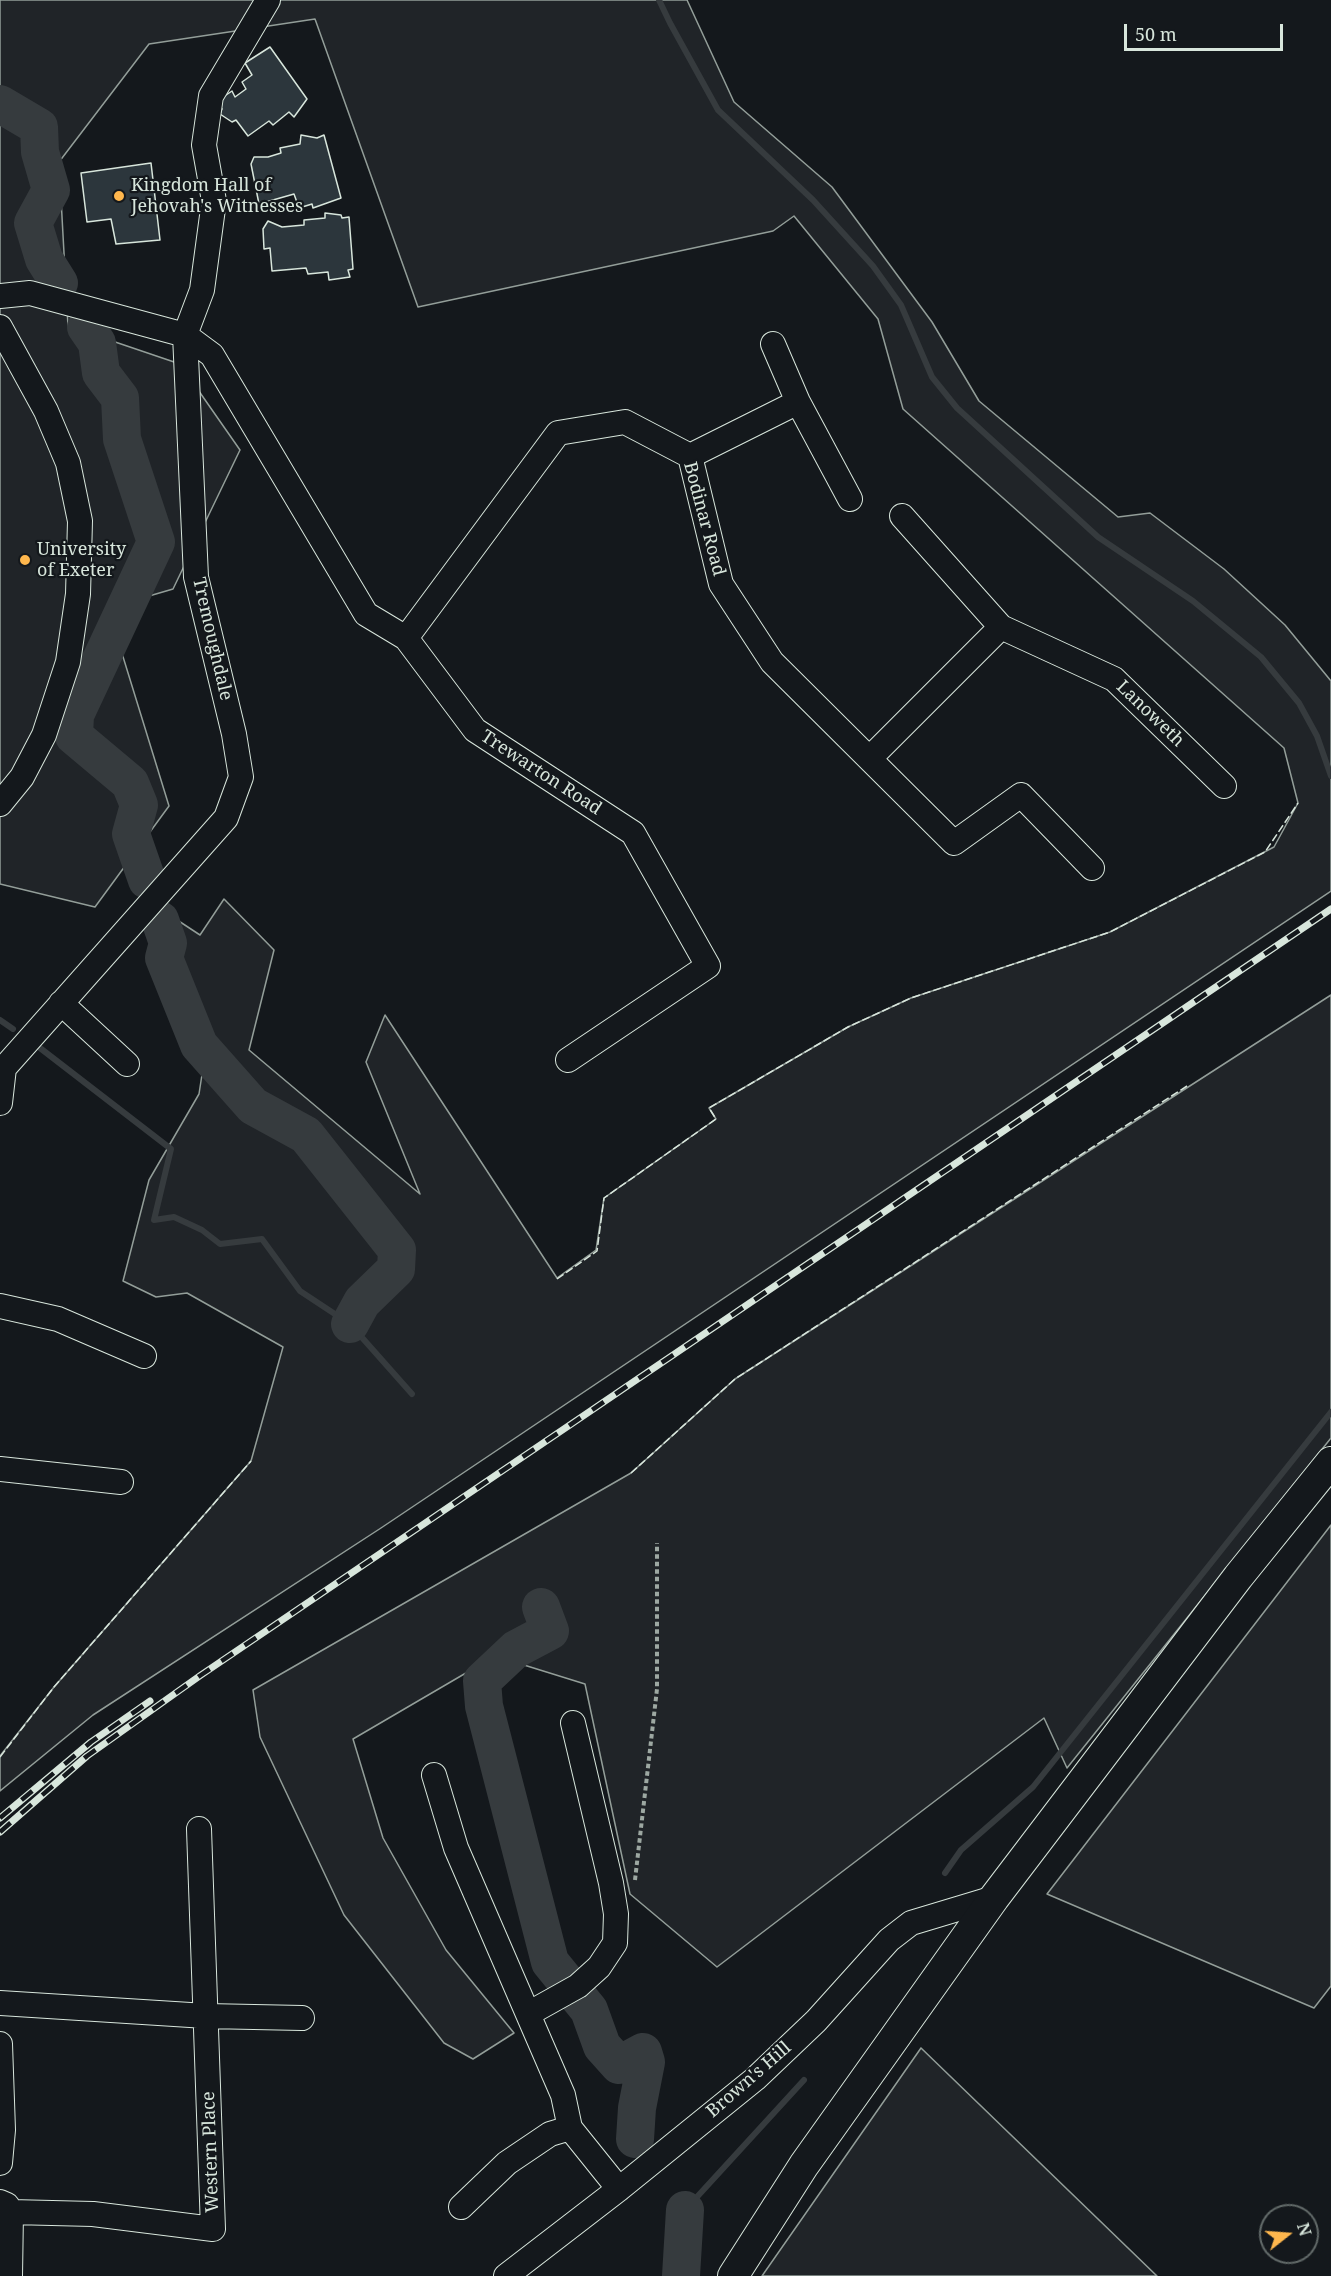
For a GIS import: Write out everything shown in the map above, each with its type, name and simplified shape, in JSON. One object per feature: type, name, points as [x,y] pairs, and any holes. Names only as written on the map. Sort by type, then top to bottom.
[{"type":"main road","points":[[733,2276],[804,2166],[994,1898],[1230,1587],[1331,1462]]},
{"type":"street","name":"Tremoughdale","points":[[0,1103],[3,1068],[226,818],[241,777],[234,734],[196,577],[185,335],[202,290],[214,201],[204,145],[211,96],[268,0]]},
{"type":"street","points":[[0,296],[30,292],[185,335]]},
{"type":"street","points":[[0,327],[51,421],[68,463],[80,521],[78,594],[69,663],[44,735],[22,777],[0,804]]},
{"type":"street","name":"Trewarton Road","points":[[185,335],[212,355],[366,614],[406,638],[475,730],[633,833],[708,966],[568,1060]]},
{"type":"street","points":[[773,344],[798,402],[850,499]]},
{"type":"street","points":[[690,456],[798,402]]},
{"type":"street","name":"Bodinar Road","points":[[406,638],[558,433],[625,422],[690,456],[721,584],[772,662],[954,843],[1022,795],[1092,868]]},
{"type":"street","name":"Lanoweth","points":[[902,516],[1001,627],[1114,679],[1224,786]]},
{"type":"street","points":[[870,758],[1001,627]]},
{"type":"street","points":[[61,1003],[127,1064]]},
{"type":"street","points":[[0,1306],[58,1319],[144,1356]]},
{"type":"street","points":[[0,1469],[121,1482]]},
{"type":"street","points":[[528,2014],[572,1990],[599,1967],[615,1943],[616,1914],[611,1883],[573,1723]]},
{"type":"street","points":[[434,1775],[456,1848],[563,2095],[570,2128],[619,2189]]},
{"type":"street","name":"Western Place","points":[[5,2207],[93,2214],[213,2229],[199,1829]]},
{"type":"street","name":"Brown's Hill","points":[[506,2276],[619,2189],[755,2079],[816,2021],[889,1940],[911,1923],[994,1898]]},
{"type":"street","points":[[0,2003],[206,2016],[302,2018]]},
{"type":"street","points":[[0,2044],[3,2130],[0,2163]]},
{"type":"street","points":[[461,2207],[507,2163],[550,2134],[570,2128]]},
{"type":"street","points":[[5,2207],[10,2276]]},
{"type":"path","points":[[634,1887],[657,1689],[657,1543]]},
{"type":"shaded area","points":[[0,0],[687,0],[734,102],[832,187],[932,322],[979,401],[1118,517],[1150,513],[1224,569],[1285,625],[1331,681],[1331,891],[381,1528],[93,1715],[0,1791],[0,1756],[54,1687],[251,1461],[283,1347],[187,1293],[156,1297],[123,1281],[149,1180],[199,1094],[203,1068],[153,931],[165,912],[200,935],[224,899],[274,950],[249,1050],[420,1194],[366,1062],[385,1015],[557,1278],[596,1250],[604,1198],[716,1119],[709,1108],[848,1027],[911,998],[1110,932],[1274,847],[1298,803],[1284,748],[903,409],[878,319],[794,216],[773,231],[418,307],[315,19],[149,44],[59,162],[68,326],[180,364],[240,450],[173,589],[108,608],[169,806],[95,907],[0,884]]},
{"type":"shaded area","points":[[1331,995],[1331,1438],[1067,1768],[1044,1718],[717,1967],[630,1894],[585,1684],[495,1656],[353,1739],[383,1838],[446,1950],[514,2033],[473,2059],[444,2043],[344,1915],[260,1737],[253,1690],[631,1473],[735,1379]]},
{"type":"shaded area","points":[[1331,1525],[1331,1986],[1314,2008],[1047,1894]]},
{"type":"shaded area","points":[[921,2048],[1157,2276],[762,2276]]},
{"type":"building","points":[[270,47],[307,99],[294,117],[289,112],[273,125],[269,121],[248,136],[236,120],[232,122],[220,114],[222,109],[217,101],[232,91],[235,97],[246,89],[242,82],[252,75],[245,63]]},
{"type":"building","points":[[301,135],[317,138],[324,135],[341,198],[313,208],[312,204],[299,208],[294,194],[259,204],[251,164],[254,157],[268,157],[281,153],[280,148],[300,144]]},
{"type":"building","name":"Kingdom Hall of Jehovah's Witnesses","points":[[151,163],[160,240],[116,244],[111,219],[87,222],[81,173]]},
{"type":"building","points":[[325,213],[341,215],[342,218],[349,217],[353,269],[348,270],[350,277],[329,280],[328,272],[308,274],[306,268],[272,271],[270,248],[264,249],[263,229],[268,221],[282,227],[304,225],[304,220],[325,218]]},
{"type":"waterway","points":[[659,0],[718,110],[813,200],[873,266],[901,305],[932,377],[957,408],[1098,537],[1193,601],[1261,657],[1299,703],[1317,736],[1331,776]]},
{"type":"waterway","points":[[0,104],[39,127],[40,152],[51,190],[33,223],[44,259],[59,283]]},
{"type":"waterway","points":[[86,327],[97,343],[101,373],[120,398],[122,439],[156,542],[75,715],[74,736],[130,783],[139,805],[131,834],[147,880]]},
{"type":"waterway","points":[[160,920],[168,943],[164,958],[199,1045],[253,1106],[306,1135],[397,1250],[396,1269],[362,1302],[350,1324]]},
{"type":"waterway","points":[[0,1020],[13,1029]]},
{"type":"waterway","points":[[40,1048],[171,1149],[154,1220],[174,1217],[202,1230],[220,1244],[262,1239],[300,1291],[350,1324],[412,1394]]},
{"type":"waterway","points":[[945,1873],[961,1850],[1033,1787],[1331,1412]]},
{"type":"waterway","points":[[541,1607],[550,1631],[516,1649],[482,1681],[484,1706],[550,1962],[589,2010],[602,2046],[619,2065],[643,2052],[646,2062],[637,2108],[635,2139]]},
{"type":"waterway","points":[[685,2210],[804,2080]]},
{"type":"waterway","points":[[681,2276],[685,2210]]},
{"type":"railway","points":[[0,1832],[87,1756],[201,1675],[1331,909]]},
{"type":"railway","points":[[0,1818],[91,1742],[150,1701]]},
{"type":"fence","points":[[557,1279],[597,1251],[604,1198],[716,1119],[709,1108],[848,1027],[911,998],[1110,932],[1265,852],[1298,803]]},
{"type":"fence","points":[[631,1473],[735,1379],[1187,1086]]},
{"type":"fence","points":[[0,1757],[54,1687],[251,1461]]},
{"type":"place","name":"Kingdom Hall of Jehovah's Witnesses","points":[[119,196]]},
{"type":"place","name":"University of Exeter","points":[[25,560]]}]
